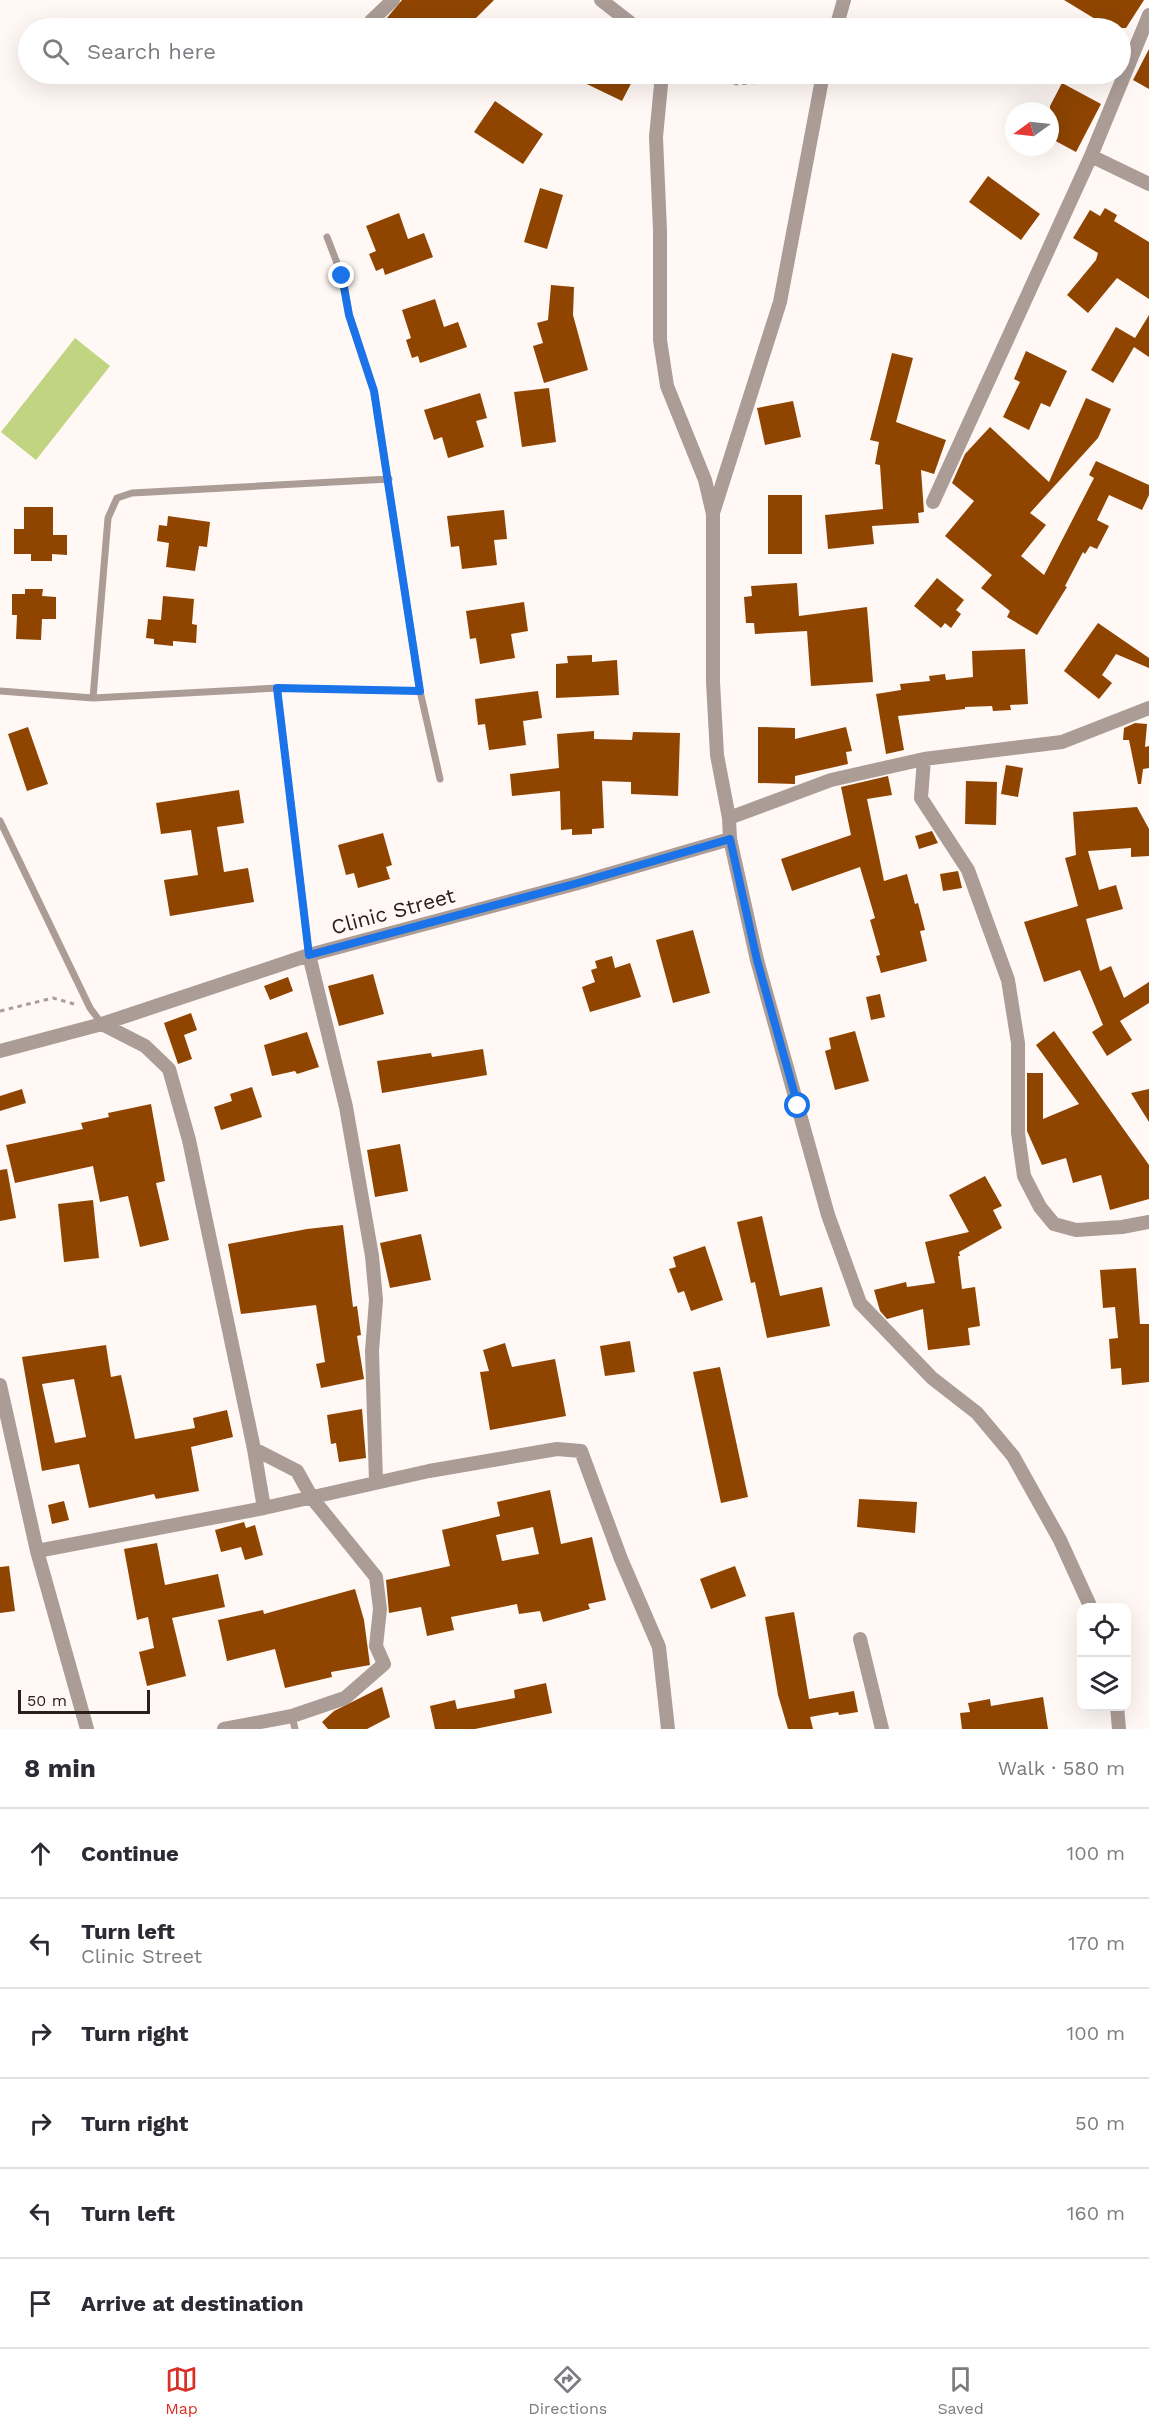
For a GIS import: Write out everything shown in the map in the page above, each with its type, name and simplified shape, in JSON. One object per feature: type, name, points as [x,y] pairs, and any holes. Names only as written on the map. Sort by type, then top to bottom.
[{"type":"street","points":[[374,18],[393,0]]},
{"type":"street","points":[[601,0],[624,18]]},
{"type":"street","points":[[839,18],[844,0]]},
{"type":"street","points":[[1131,59],[1149,15]]},
{"type":"street","points":[[661,84],[656,137],[660,231],[660,340],[667,386],[705,480],[713,514],[713,682],[717,755],[729,818],[730,839],[757,960],[828,1215],[860,1303],[932,1378],[977,1413],[1013,1456],[1060,1540],[1089,1603]]},
{"type":"street","points":[[713,514],[780,302],[821,84]]},
{"type":"street","points":[[933,502],[1091,156],[1121,84]]},
{"type":"street","points":[[1091,156],[1149,184]]},
{"type":"street","points":[[729,818],[831,780],[924,759],[1062,742],[1149,708]]},
{"type":"street","points":[[924,759],[921,798],[968,870],[1008,980],[1018,1043],[1016,1086],[1018,1133],[1024,1176],[1040,1207],[1054,1224],[1077,1230],[1122,1227],[1149,1222]]},
{"type":"street","name":"Clinic Street","points":[[0,1051],[102,1024],[309,955],[578,883],[730,839]]},
{"type":"street","points":[[309,955],[346,1107],[372,1256],[376,1300],[372,1351],[376,1482]]},
{"type":"street","points":[[102,1024],[144,1046],[169,1069],[189,1140],[255,1449],[264,1508]]},
{"type":"street","points":[[0,1385],[37,1551],[87,1729]]},
{"type":"street","points":[[224,1729],[294,1723],[345,1698],[384,1664],[376,1646],[380,1609],[376,1577],[312,1498],[297,1471],[255,1449]]},
{"type":"street","points":[[37,1551],[264,1508],[376,1482],[557,1449],[581,1451],[621,1559],[659,1647],[668,1729]]},
{"type":"street","points":[[860,1639],[882,1729]]},
{"type":"street","points":[[1117,1711],[1119,1729]]},
{"type":"lane","points":[[327,237],[342,276],[349,315],[374,391],[420,691],[440,779]]},
{"type":"lane","points":[[93,698],[108,518],[117,498],[132,494],[389,479]]},
{"type":"lane","points":[[0,691],[93,698],[277,688],[420,691]]},
{"type":"lane","points":[[277,688],[309,955]]},
{"type":"lane","points":[[0,821],[90,1008],[102,1024]]},
{"type":"path","points":[[0,1011],[53,999],[90,1008]]},
{"type":"green space","points":[[75,338],[110,366],[36,460],[1,432]]},
{"type":"building","points":[[402,0],[494,0],[476,18],[387,18]]},
{"type":"building","points":[[1064,0],[1144,0],[1131,20],[1131,18],[1094,18]]},
{"type":"building","points":[[1149,49],[1149,89],[1133,80]]},
{"type":"building","points":[[587,84],[631,84],[622,101]]},
{"type":"building","points":[[1061,84],[1101,104],[1076,152],[1059,143],[1059,102],[1052,102]]},
{"type":"building","points":[[495,101],[543,134],[523,164],[474,132]]},
{"type":"building","points":[[988,176],[1040,214],[1021,240],[969,202]]},
{"type":"building","points":[[540,188],[563,195],[547,249],[524,242]]},
{"type":"building","points":[[1105,208],[1117,215],[1114,221],[1149,242],[1149,299],[1117,278],[1088,313],[1067,295],[1096,260],[1098,253],[1073,238],[1090,210],[1100,216]]},
{"type":"building","points":[[399,213],[408,239],[424,233],[433,257],[385,275],[383,268],[376,271],[369,254],[376,251],[366,226]]},
{"type":"building","points":[[551,285],[574,287],[573,315],[588,370],[544,383],[533,346],[543,343],[537,323],[548,320]]},
{"type":"building","points":[[435,299],[444,327],[458,322],[467,347],[420,363],[418,356],[412,358],[406,340],[411,338],[402,310]]},
{"type":"building","points":[[1149,315],[1149,357],[1134,347],[1113,383],[1091,370],[1116,327],[1135,338]]},
{"type":"building","points":[[1026,351],[1067,371],[1050,407],[1041,403],[1029,430],[1003,417],[1020,382],[1014,379]]},
{"type":"building","points":[[892,353],[913,358],[896,422],[946,440],[934,474],[921,470],[924,512],[918,513],[919,523],[872,526],[874,544],[828,549],[825,515],[883,509],[880,465],[875,464],[879,442],[870,440]]},
{"type":"building","points":[[549,388],[556,442],[522,447],[514,392]]},
{"type":"building","points":[[480,393],[487,418],[476,421],[484,447],[448,458],[442,437],[434,440],[424,410]]},
{"type":"building","points":[[1086,398],[1111,409],[1098,438],[1030,513],[1046,525],[1021,556],[1044,575],[1094,478],[1089,475],[1096,461],[1149,485],[1149,495],[1142,510],[1109,495],[1097,520],[1109,526],[1097,549],[1090,546],[1085,554],[1083,552],[1065,586],[1067,587],[1037,635],[1007,617],[1010,611],[981,588],[992,575],[945,536],[974,501],[952,483],[965,454],[990,427],[1049,482]]},
{"type":"building","points":[[793,401],[801,437],[765,445],[757,408]]},
{"type":"building","points":[[768,495],[802,495],[802,554],[768,554]]},
{"type":"building","points":[[24,507],[53,507],[53,535],[67,535],[67,555],[52,554],[52,561],[31,561],[31,554],[14,554],[14,529],[24,529]]},
{"type":"building","points":[[504,510],[507,539],[494,540],[497,565],[462,569],[459,546],[451,547],[447,516]]},
{"type":"building","points":[[168,516],[210,522],[207,547],[199,546],[195,571],[166,567],[169,543],[157,541],[159,525],[167,526]]},
{"type":"building","points":[[937,578],[964,600],[956,610],[961,614],[951,628],[945,623],[941,628],[914,606]]},
{"type":"building","points":[[797,583],[799,616],[867,607],[873,682],[811,686],[807,631],[755,634],[754,623],[746,623],[744,597],[752,596],[751,586]]},
{"type":"building","points":[[25,589],[43,589],[42,596],[56,597],[56,619],[42,619],[41,640],[16,639],[17,615],[12,615],[12,594],[25,594]]},
{"type":"building","points":[[163,596],[194,599],[192,624],[197,625],[196,643],[173,641],[173,646],[154,644],[154,639],[146,638],[148,619],[161,620]]},
{"type":"building","points":[[524,602],[528,631],[511,634],[515,658],[480,664],[476,638],[470,639],[466,611]]},
{"type":"building","points":[[1098,623],[1149,658],[1149,668],[1116,654],[1102,675],[1112,683],[1099,699],[1064,671]]},
{"type":"building","points":[[1025,649],[1028,704],[1010,705],[1011,710],[993,711],[992,706],[965,707],[965,709],[898,716],[904,750],[886,754],[876,694],[901,690],[900,684],[930,681],[929,676],[945,674],[946,680],[973,677],[972,651]]},
{"type":"building","points":[[592,655],[592,662],[617,660],[619,695],[556,698],[556,664],[568,663],[567,656]]},
{"type":"building","points":[[538,691],[542,718],[523,721],[526,745],[489,750],[485,724],[478,725],[475,699]]},
{"type":"building","points":[[1135,723],[1147,724],[1145,747],[1149,746],[1149,768],[1143,769],[1141,784],[1138,784],[1129,740],[1123,740],[1124,728]]},
{"type":"building","points":[[28,727],[48,784],[27,791],[8,734]]},
{"type":"building","points":[[758,727],[795,728],[795,739],[846,727],[852,751],[846,752],[848,764],[795,776],[795,784],[758,783]]},
{"type":"building","points":[[594,731],[594,739],[632,740],[633,732],[680,733],[678,796],[631,794],[631,782],[602,781],[604,828],[592,829],[592,834],[572,835],[572,829],[561,830],[560,791],[512,796],[510,774],[559,768],[557,734]]},
{"type":"building","points":[[1006,765],[1023,768],[1018,797],[1001,794]]},
{"type":"building","points":[[888,776],[892,795],[867,799],[884,881],[907,874],[925,930],[920,931],[927,961],[881,973],[876,956],[880,955],[870,920],[875,918],[860,867],[792,891],[781,859],[851,835],[841,787]]},
{"type":"building","points":[[966,781],[997,782],[996,825],[965,824]]},
{"type":"building","points":[[239,790],[244,823],[217,827],[224,872],[248,868],[254,902],[170,916],[164,880],[198,875],[191,830],[161,834],[156,803]]},
{"type":"building","points":[[1137,807],[1149,829],[1149,856],[1131,857],[1131,848],[1088,851],[1099,890],[1116,885],[1123,909],[1086,919],[1100,971],[1111,966],[1124,998],[1149,982],[1149,1003],[1120,1021],[1132,1040],[1107,1056],[1092,1032],[1103,1025],[1080,970],[1044,982],[1024,922],[1078,906],[1065,858],[1076,855],[1073,812]]},
{"type":"building","points":[[932,831],[938,843],[919,849],[915,836]]},
{"type":"building","points":[[383,833],[392,865],[386,867],[390,879],[358,888],[354,873],[346,875],[338,845]]},
{"type":"building","points":[[958,871],[962,888],[943,891],[940,874]]},
{"type":"building","points":[[693,930],[710,993],[673,1003],[656,940]]},
{"type":"building","points":[[612,956],[615,968],[630,963],[641,997],[590,1012],[582,987],[595,982],[591,970],[597,968],[595,961]]},
{"type":"building","points":[[373,974],[384,1014],[339,1026],[328,986]]},
{"type":"building","points":[[288,977],[293,991],[270,1000],[264,986]]},
{"type":"building","points":[[880,994],[885,1017],[871,1020],[866,997]]},
{"type":"building","points":[[191,1013],[197,1030],[184,1035],[192,1059],[178,1064],[164,1023]]},
{"type":"building","points":[[855,1031],[869,1081],[835,1090],[825,1051],[831,1049],[829,1038]]},
{"type":"building","points":[[1054,1031],[1149,1165],[1149,1199],[1110,1210],[1101,1175],[1073,1183],[1066,1158],[1042,1165],[1027,1131],[1027,1073],[1043,1073],[1043,1119],[1079,1104],[1036,1045]]},
{"type":"building","points":[[307,1032],[319,1067],[297,1074],[295,1071],[272,1076],[264,1045]]},
{"type":"building","points":[[483,1049],[487,1075],[382,1093],[377,1061],[431,1053],[432,1057]]},
{"type":"building","points":[[252,1087],[262,1117],[221,1130],[214,1107],[232,1101],[230,1094]]},
{"type":"building","points":[[22,1089],[26,1103],[0,1111],[0,1096]]},
{"type":"building","points":[[1149,1089],[1149,1122],[1131,1093]]},
{"type":"building","points":[[151,1104],[165,1181],[156,1183],[169,1240],[140,1247],[128,1196],[100,1202],[93,1166],[15,1183],[6,1145],[83,1129],[81,1123],[109,1117],[108,1113]]},
{"type":"building","points":[[400,1144],[408,1191],[375,1197],[367,1150]]},
{"type":"building","points":[[7,1169],[16,1218],[0,1221],[0,1170]]},
{"type":"building","points":[[985,1176],[1002,1206],[993,1210],[1002,1228],[959,1252],[960,1256],[958,1256],[962,1289],[975,1287],[980,1326],[968,1328],[970,1345],[928,1350],[923,1309],[887,1319],[880,1311],[874,1290],[906,1282],[907,1287],[935,1283],[925,1242],[969,1232],[949,1195]]},
{"type":"building","points":[[93,1200],[99,1258],[64,1262],[58,1204]]},
{"type":"building","points":[[762,1216],[780,1296],[822,1287],[830,1326],[767,1338],[755,1282],[751,1283],[737,1222]]},
{"type":"building","points":[[343,1225],[353,1307],[357,1306],[361,1335],[357,1336],[364,1379],[321,1388],[316,1364],[325,1362],[316,1305],[241,1314],[228,1244],[307,1229]]},
{"type":"building","points":[[421,1234],[431,1280],[390,1288],[380,1243]]},
{"type":"building","points":[[705,1246],[723,1300],[691,1311],[684,1291],[678,1293],[669,1269],[676,1267],[673,1257]]},
{"type":"building","points":[[1136,1268],[1140,1324],[1149,1324],[1149,1382],[1122,1385],[1121,1368],[1111,1369],[1109,1339],[1118,1338],[1115,1307],[1103,1308],[1100,1270]]},
{"type":"building","points":[[630,1341],[635,1372],[605,1376],[600,1346]]},
{"type":"building","points":[[505,1343],[512,1367],[555,1359],[566,1416],[490,1430],[480,1372],[489,1371],[483,1350]]},
{"type":"building","points":[[106,1345],[111,1377],[121,1375],[135,1439],[195,1428],[193,1418],[227,1410],[233,1437],[191,1447],[199,1491],[156,1499],[154,1494],[89,1508],[79,1464],[42,1471],[22,1357]],"holes":[[[74,1379],[86,1437],[55,1443],[42,1384]]]},
{"type":"building","points":[[720,1367],[748,1497],[721,1503],[693,1372]]},
{"type":"building","points":[[362,1409],[366,1458],[339,1462],[336,1443],[331,1444],[327,1415]]},
{"type":"building","points":[[550,1490],[561,1544],[592,1537],[606,1600],[588,1604],[590,1609],[543,1622],[540,1611],[519,1614],[517,1604],[451,1617],[454,1630],[427,1636],[421,1607],[389,1613],[386,1580],[450,1566],[442,1530],[500,1516],[497,1502]],"holes":[[[533,1527],[539,1554],[502,1561],[496,1535]]]},
{"type":"building","points":[[859,1499],[917,1502],[915,1533],[857,1527]]},
{"type":"building","points":[[64,1501],[69,1520],[52,1524],[48,1505]]},
{"type":"building","points":[[244,1522],[246,1528],[255,1525],[263,1555],[245,1560],[241,1547],[221,1552],[215,1530]]},
{"type":"building","points":[[157,1543],[165,1585],[218,1574],[225,1607],[172,1618],[186,1676],[147,1686],[139,1652],[154,1648],[148,1617],[137,1620],[124,1549]]},
{"type":"building","points":[[9,1566],[15,1611],[0,1613],[0,1567]]},
{"type":"building","points":[[735,1566],[746,1596],[711,1609],[700,1579]]},
{"type":"building","points":[[355,1589],[364,1620],[370,1665],[331,1672],[332,1677],[285,1688],[275,1649],[227,1661],[218,1620],[263,1610],[264,1614]]},
{"type":"building","points":[[794,1612],[809,1699],[854,1691],[858,1712],[839,1715],[838,1712],[810,1717],[813,1729],[788,1729],[778,1695],[765,1617]]},
{"type":"building","points":[[546,1683],[552,1713],[475,1729],[435,1729],[430,1706],[455,1700],[457,1709],[515,1698],[514,1690]]},
{"type":"building","points":[[382,1687],[390,1717],[367,1729],[328,1729],[322,1722],[334,1711]]},
{"type":"building","points":[[1043,1697],[1048,1729],[962,1729],[960,1713],[970,1712],[968,1703],[990,1699],[991,1706]]},
{"type":"route","points":[[342,276],[349,315],[374,391],[420,691],[277,688],[309,955],[578,883],[730,839],[757,960],[798,1106]]}]
